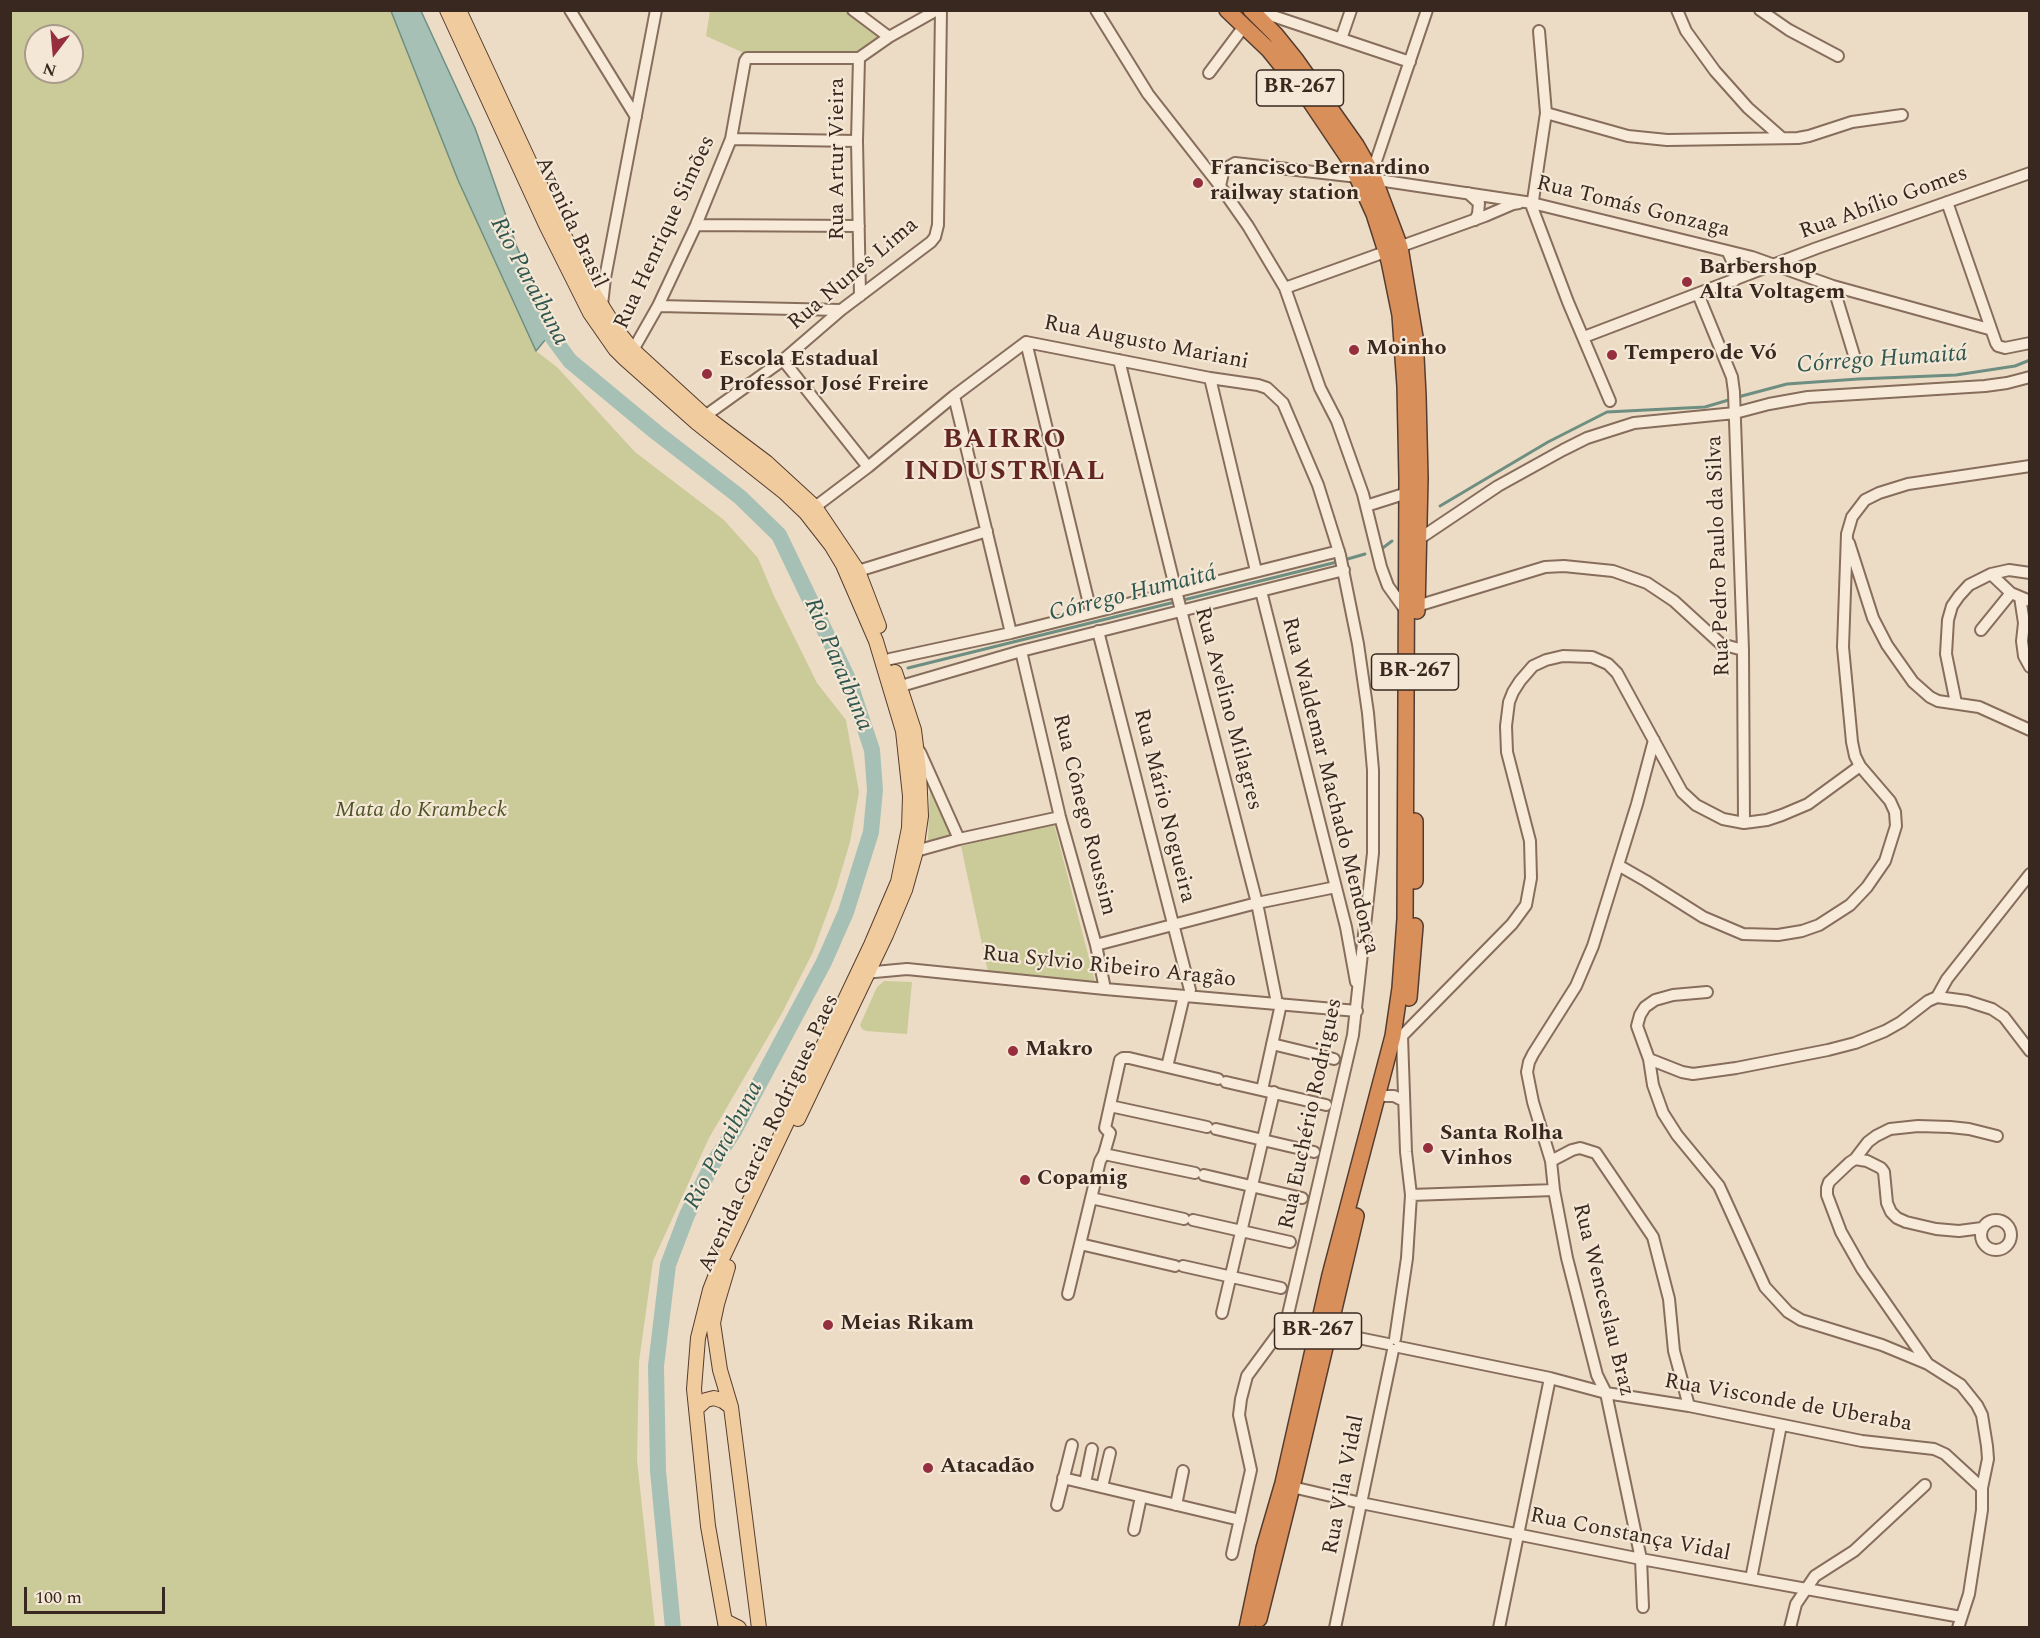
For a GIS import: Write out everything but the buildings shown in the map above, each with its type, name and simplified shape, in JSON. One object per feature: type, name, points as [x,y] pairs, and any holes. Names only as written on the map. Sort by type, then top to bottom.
[{"type":"highway","name":"BR-267","points":[[1227,10],[1269,50],[1310,101],[1349,159],[1368,176]]},
{"type":"highway","name":"BR-267","points":[[1253,10],[1275,34],[1326,100],[1356,145],[1393,249],[1415,337],[1418,396],[1419,539],[1413,567]]},
{"type":"highway","name":"BR-267","points":[[1247,1628],[1330,1275],[1393,1036],[1400,988],[1405,919],[1413,567],[1407,494],[1402,341],[1393,249]]},
{"type":"highway","name":"BR-267","points":[[1256,1628],[1385,1096],[1402,1035],[1411,978],[1416,850],[1412,609]]},
{"type":"main road","name":"Avenida Brasil","points":[[447,10],[546,225],[590,313],[615,349],[701,419]]},
{"type":"main road","name":"Avenida Brasil","points":[[459,10],[590,287],[617,330],[633,350],[701,419]]},
{"type":"main road","name":"Avenida Garcia Rodrigues Paes","points":[[701,419],[806,513],[843,564],[876,641],[903,731],[910,796],[910,817],[898,882],[863,972],[725,1273],[713,1323],[720,1370],[731,1407],[759,1623]]},
{"type":"main road","name":"Avenida Garcia Rodrigues Paes","points":[[701,419],[766,462],[815,507],[858,571],[901,686],[915,738],[921,806],[916,851],[898,906],[863,972],[722,1259],[710,1290],[698,1338],[694,1389],[708,1526],[725,1624]]},
{"type":"main road","points":[[759,471],[784,484],[805,504],[815,507]]},
{"type":"main road","points":[[876,641],[884,652],[893,680],[901,686]]},
{"type":"main road","points":[[910,817],[913,823],[912,848],[916,851]]},
{"type":"main road","points":[[696,1409],[706,1400],[714,1398],[731,1407]]},
{"type":"main road","points":[[747,1628],[759,1623]]},
{"type":"main road","points":[[725,1624],[739,1628]]},
{"type":"street","points":[[570,10],[636,117]]},
{"type":"street","points":[[602,305],[605,278],[656,10]]},
{"type":"street","points":[[853,10],[889,38]]},
{"type":"street","name":"Rua Nunes Lima","points":[[701,419],[783,360],[841,310],[931,242],[937,232],[939,10]]},
{"type":"street","points":[[859,58],[939,10]]},
{"type":"street","points":[[1096,10],[1152,100],[1220,186],[1248,226],[1285,288],[1320,388],[1337,421],[1350,457],[1388,586],[1412,609],[1545,567],[1564,566],[1613,571],[1647,583],[1674,601],[1721,644],[1743,650]]},
{"type":"street","points":[[1253,10],[1275,14],[1410,62]]},
{"type":"street","points":[[1341,39],[1351,10]]},
{"type":"street","points":[[1368,176],[1427,10]]},
{"type":"street","points":[[1677,10],[1686,31],[1715,71],[1748,108],[1782,138]]},
{"type":"street","points":[[1760,10],[1789,30],[1838,56]]},
{"type":"street","points":[[1275,14],[1275,34]]},
{"type":"street","points":[[1209,73],[1245,26]]},
{"type":"street","points":[[1539,31],[1546,113],[1532,202],[1568,302],[1610,401]]},
{"type":"street","name":"Rua Henrique Simões","points":[[633,350],[658,306],[696,225],[731,139],[745,62],[750,57],[859,58]]},
{"type":"street","name":"Rua Artur Vieira","points":[[859,58],[857,141],[860,296]]},
{"type":"street","points":[[1546,113],[1646,139],[1809,136],[1852,122],[1902,115]]},
{"type":"street","points":[[731,139],[857,141]]},
{"type":"street","name":"Rua Tomás Gonzaga","points":[[1220,186],[1222,173],[1235,163],[1368,176],[1532,202],[1728,252],[1775,265],[1833,286],[1989,328]]},
{"type":"street","name":"Rua Abílio Gomes","points":[[1584,337],[2030,173]]},
{"type":"street","points":[[1467,193],[1479,203],[1475,220]]},
{"type":"street","points":[[1285,288],[1475,220],[1513,204],[1532,202]]},
{"type":"street","points":[[1947,202],[1996,343],[2001,348],[2030,343]]},
{"type":"street","points":[[696,225],[859,226]]},
{"type":"street","points":[[1728,252],[1735,268],[1734,281]]},
{"type":"street","points":[[590,287],[605,278]]},
{"type":"street","points":[[1833,286],[1854,355]]},
{"type":"street","name":"Rua Pedro Paulo da Silva","points":[[1698,294],[1732,377],[1734,392],[1743,650],[1744,823]]},
{"type":"street","points":[[658,306],[841,310]]},
{"type":"street","points":[[1026,342],[1090,612]]},
{"type":"street","name":"Rua Augusto Mariani","points":[[815,507],[868,467],[954,396],[1026,342],[1210,378],[1258,385],[1273,392]]},
{"type":"street","points":[[783,360],[868,467]]},
{"type":"street","name":"Rua Avelino Milagres","points":[[1119,360],[1176,593],[1257,903],[1278,1001]]},
{"type":"street","points":[[1419,539],[1498,486],[1587,438],[1634,423],[1808,398],[1985,386],[2030,377]]},
{"type":"street","points":[[1210,378],[1256,571]]},
{"type":"street","name":"Rua Euchério Rodrigues","points":[[1232,1554],[1251,1470],[1239,1415],[1245,1384],[1255,1364],[1286,1323],[1352,1042],[1373,853],[1373,770],[1368,713],[1360,655],[1343,569],[1318,484],[1283,403],[1273,392]]},
{"type":"street","points":[[954,396],[1011,633]]},
{"type":"street","points":[[1618,865],[1646,880],[1703,917],[1743,934],[1778,935],[1802,931],[1819,925],[1850,905],[1867,887],[1885,861],[1896,826],[1893,807],[1883,790],[1860,766],[1852,742],[1845,676],[1846,534],[1858,507],[1865,500],[1879,493],[1908,484],[2030,466]]},
{"type":"street","points":[[1366,506],[1407,494]]},
{"type":"street","points":[[858,571],[987,531]]},
{"type":"street","points":[[1846,534],[1873,618],[1887,645],[1913,681],[1930,697],[1938,701],[1979,706],[2030,730]]},
{"type":"street","points":[[890,659],[1011,633],[1256,571],[1339,553]]},
{"type":"street","points":[[1381,567],[1395,574],[1413,567]]},
{"type":"street","points":[[901,686],[1021,651],[1343,569]]},
{"type":"street","points":[[1956,703],[1946,654],[1948,620],[1952,606],[1969,585],[1991,574],[2009,570],[2030,573]]},
{"type":"street","points":[[1991,574],[2020,597],[2024,623],[2023,649],[2030,667]]},
{"type":"street","name":"Rua Waldemar Machado Mendonça","points":[[1261,591],[1346,927],[1358,992]]},
{"type":"street","points":[[1981,630],[2020,597]]},
{"type":"street","name":"Rua Mário Nogueira","points":[[1098,631],[1174,926],[1187,993]]},
{"type":"street","name":"Rua Cônego Roussim","points":[[1021,651],[1060,817],[1096,945],[1105,989]]},
{"type":"street","points":[[1402,1035],[1512,924],[1526,904],[1531,878],[1530,841],[1508,752],[1506,726],[1512,692],[1533,666],[1563,656],[1602,660],[1617,673],[1683,792],[1696,805],[1723,819],[1744,823],[1767,820],[1808,804],[1860,766]]},
{"type":"street","name":"Avenida Garcia Rodrigues Paes","points":[[915,738],[959,839]]},
{"type":"street","name":"Rua Wenceslau Braz","points":[[1642,1607],[1641,1559],[1605,1393],[1597,1375],[1567,1257],[1554,1190],[1551,1161],[1528,1083],[1529,1062],[1576,986],[1600,926],[1654,740]]},
{"type":"street","points":[[916,851],[1060,817]]},
{"type":"street","points":[[1937,997],[1947,979],[2030,874]]},
{"type":"street","points":[[1096,945],[1257,903],[1336,887]]},
{"type":"street","points":[[1346,927],[1366,929]]},
{"type":"street","name":"Rua Sylvio Ribeiro Aragão","points":[[863,972],[907,969],[1105,989],[1278,1001],[1356,1011]]},
{"type":"street","points":[[1707,992],[1673,995],[1655,1000],[1640,1015],[1637,1026],[1649,1059],[1653,1085],[1663,1113],[1719,1186],[1765,1287],[1788,1312],[1814,1326],[1882,1345],[1928,1364],[1961,1385],[1982,1415],[1988,1459],[1982,1488],[1982,1510],[1971,1584],[1960,1622]]},
{"type":"street","points":[[1167,1067],[1187,993]]},
{"type":"street","points":[[1649,1059],[1693,1074],[1828,1050],[1855,1043],[1885,1031],[1937,997],[1967,1001],[1992,1009],[2004,1017],[2030,1051]]},
{"type":"street","points":[[1262,1090],[1278,1001]]},
{"type":"street","name":"Rua Vila Vidal","points":[[1335,1628],[1394,1345],[1407,1258],[1411,1195],[1402,1035]]},
{"type":"street","points":[[1272,1044],[1334,1059]]},
{"type":"street","points":[[1068,1294],[1100,1161],[1110,1133],[1105,1128],[1120,1060],[1123,1058],[1167,1067],[1326,1105]]},
{"type":"street","points":[[1222,1313],[1274,1092]]},
{"type":"street","points":[[1385,1096],[1394,1096],[1404,1101]]},
{"type":"street","points":[[1110,1106],[1314,1152]]},
{"type":"street","points":[[1928,1364],[1862,1269],[1841,1232],[1827,1195],[1829,1182],[1855,1159],[1868,1142],[1890,1129],[1918,1126],[1960,1128],[1983,1131],[1997,1136]]},
{"type":"street","points":[[1551,1161],[1580,1148],[1596,1153],[1653,1237],[1669,1299],[1674,1352],[1689,1406]]},
{"type":"street","points":[[1104,1154],[1302,1198]]},
{"type":"street","points":[[1855,1159],[1867,1161],[1881,1168],[1886,1180],[1887,1203],[1897,1218],[1936,1229],[1959,1231],[1982,1228]]},
{"type":"street","points":[[1411,1195],[1554,1190]]},
{"type":"street","points":[[1091,1198],[1290,1242]]},
{"type":"street","points":[[1080,1244],[1281,1288]]},
{"type":"street","name":"Rua Visconde de Uberaba","points":[[1329,1332],[1550,1378],[1605,1393],[1689,1406],[1862,1441],[1940,1450],[1982,1488]]},
{"type":"street","points":[[1499,1628],[1550,1378]]},
{"type":"street","points":[[1751,1579],[1781,1425]]},
{"type":"street","points":[[1057,1505],[1072,1445]]},
{"type":"street","points":[[1084,1483],[1092,1449]]},
{"type":"street","points":[[1102,1487],[1110,1453]]},
{"type":"street","points":[[1176,1505],[1183,1471]]},
{"type":"street","points":[[1063,1478],[1240,1520]]},
{"type":"street","points":[[1790,1628],[1796,1604],[1804,1589],[1815,1576],[1854,1551],[1925,1485]]},
{"type":"street","name":"Rua Constança Vidal","points":[[1292,1487],[1361,1503],[1804,1589],[1960,1622]]},
{"type":"street","points":[[1134,1530],[1141,1497]]},
{"type":"green space","points":[[849,10],[884,37],[858,56],[744,53],[706,36],[710,11]]},
{"type":"green space","name":"Mata do Krambeck","points":[[11,11],[391,11],[458,180],[536,351],[557,367],[635,452],[724,520],[758,558],[817,683],[846,720],[859,792],[850,842],[836,889],[813,952],[782,1013],[709,1138],[653,1261],[639,1362],[637,1460],[655,1627],[11,1628]]},
{"type":"green space","points":[[930,784],[956,838],[928,841]]},
{"type":"green space","points":[[1054,824],[1095,981],[988,972],[961,846]]},
{"type":"green space","points":[[884,981],[912,982],[907,1034],[866,1031],[860,1025],[877,987]]},
{"type":"water","points":[[391,11],[421,11],[475,128],[517,247],[534,286],[560,328],[550,334],[536,351],[458,180]]},
{"type":"waterway","name":"Rio Paraibuna","points":[[541,315],[550,334],[570,361],[657,433],[740,497],[779,535],[849,681],[872,750],[875,790],[871,832],[846,912],[824,962],[734,1131],[712,1165],[687,1215],[668,1265],[656,1366],[658,1471],[673,1628]]},
{"type":"waterway","name":"Córrego Humaitá","points":[[1738,397],[1787,384],[1956,375],[2015,366],[2030,360]]},
{"type":"waterway","name":"Córrego Humaitá","points":[[1440,506],[1548,442],[1607,412],[1705,407],[1732,399]]},
{"type":"waterway","name":"Córrego Humaitá","points":[[1380,550],[1392,541]]},
{"type":"waterway","name":"Córrego Humaitá","points":[[1344,560],[1365,554]]},
{"type":"waterway","name":"Córrego Humaitá","points":[[908,668],[1337,562]]},
{"type":"place","name":"Francisco Bernardino railway station","points":[[1198,183]]},
{"type":"place","name":"Barbershop Alta Voltagem","points":[[1687,282]]},
{"type":"place","name":"Moinho","points":[[1354,350]]},
{"type":"place","name":"Tempero de Vó","points":[[1612,355]]},
{"type":"place","name":"Escola Estadual Professor José Freire","points":[[707,374]]},
{"type":"place","name":"Makro","points":[[1013,1051]]},
{"type":"place","name":"Santa Rolha Vinhos","points":[[1428,1148]]},
{"type":"place","name":"Copamig","points":[[1025,1180]]},
{"type":"place","name":"Meias Rikam","points":[[828,1325]]},
{"type":"place","name":"Atacadão","points":[[928,1468]]},
{"type":"district","name":"BAIRRO INDUSTRIAL","points":[[1005,458]]}]
